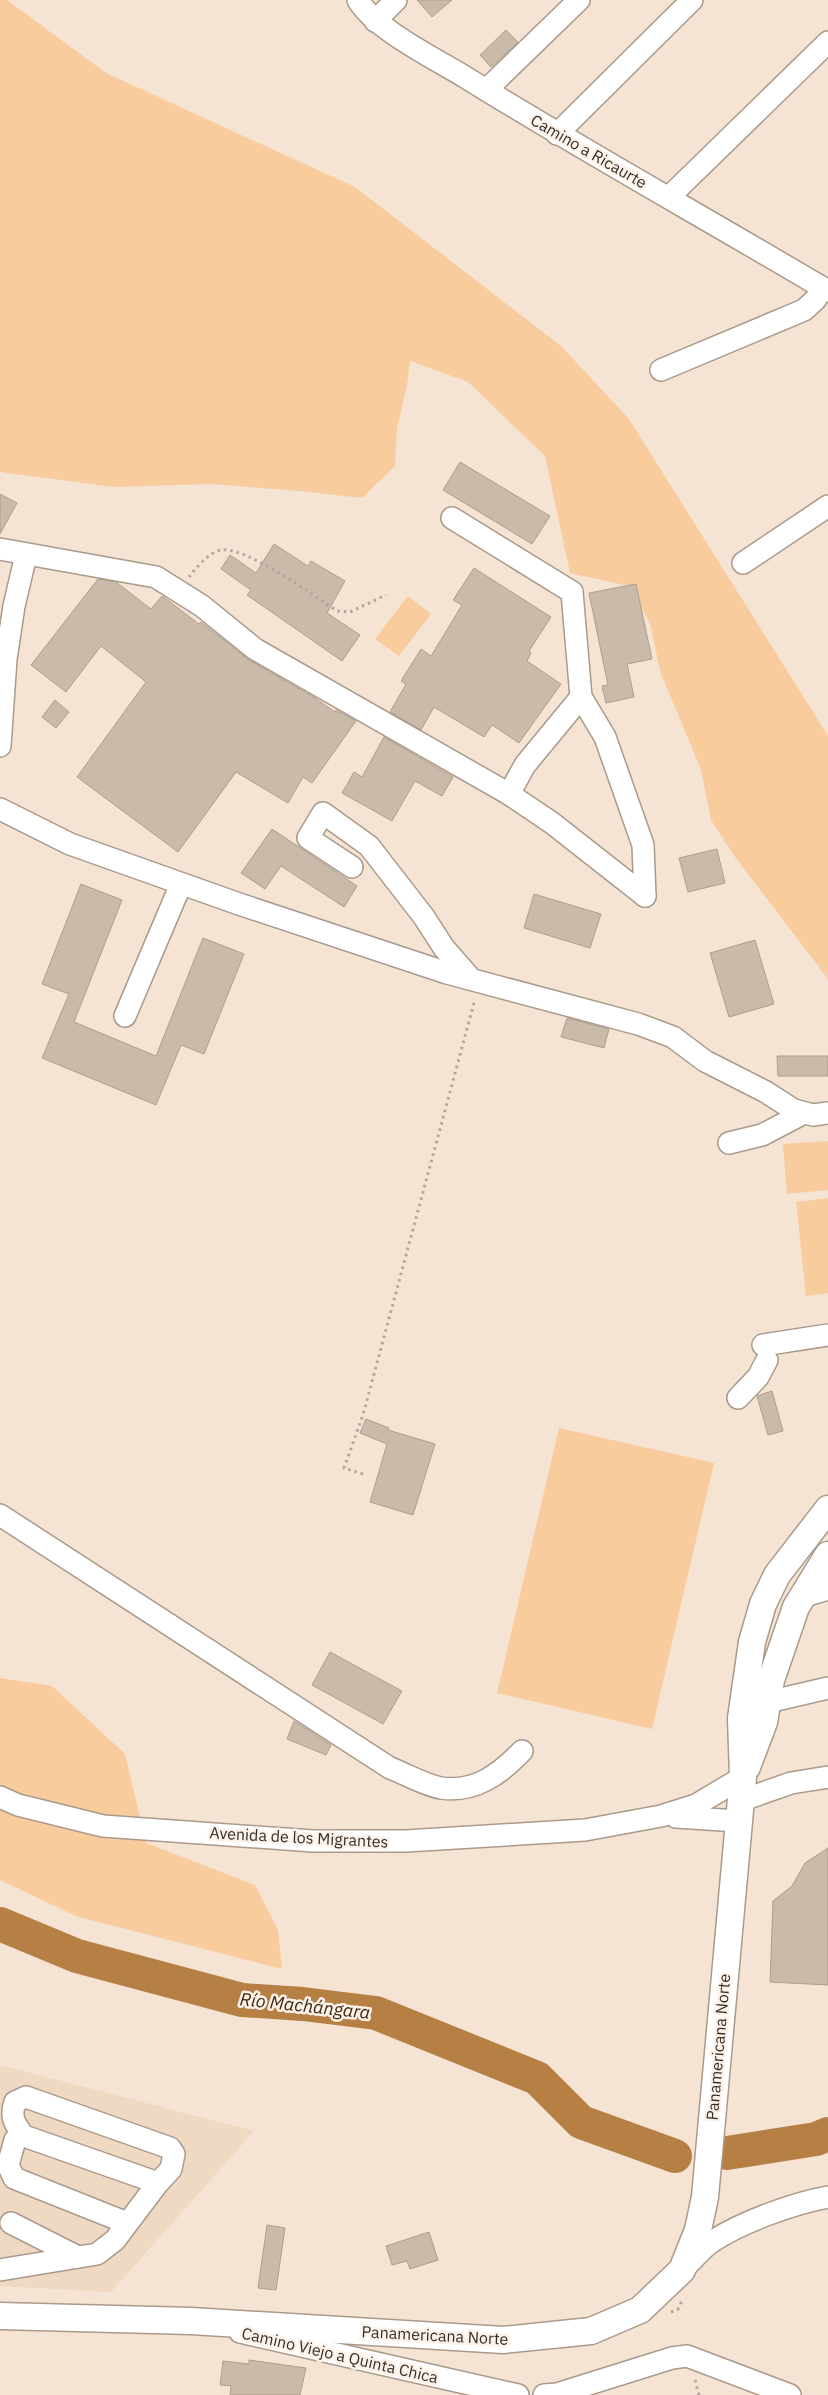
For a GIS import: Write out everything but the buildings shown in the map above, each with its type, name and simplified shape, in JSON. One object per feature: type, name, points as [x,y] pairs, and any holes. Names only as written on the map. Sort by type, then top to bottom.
[{"type":"main road","name":"Panamericana Norte","points":[[0,2316],[191,2321],[503,2340],[591,2331],[640,2310],[682,2270],[698,2230],[705,2197],[740,1800],[740,1718],[752,1642],[763,1604],[777,1575],[828,1509]]},
{"type":"main road","name":"Panamericana Norte","points":[[740,1800],[764,1722],[771,1680],[796,1607],[816,1593],[828,1555]]},
{"type":"street","name":"Camino a Ricaurte","points":[[358,0],[375,21],[557,134],[826,289]]},
{"type":"street","points":[[375,21],[396,0]]},
{"type":"street","points":[[486,90],[579,0]]},
{"type":"street","points":[[557,134],[692,0]]},
{"type":"street","points":[[669,197],[828,42]]},
{"type":"street","points":[[661,370],[804,310],[826,289]]},
{"type":"street","points":[[743,563],[828,506]]},
{"type":"street","points":[[0,549],[156,577],[202,606],[255,650],[509,794],[552,823],[645,896],[643,845],[605,737],[581,697],[572,592],[452,518]]},
{"type":"street","points":[[0,746],[6,659],[14,606],[26,555]]},
{"type":"street","points":[[509,794],[525,765],[581,697]]},
{"type":"street","points":[[0,808],[70,844],[239,904],[475,980],[638,1024],[673,1037],[705,1061],[766,1092],[794,1110],[813,1115],[828,1114]]},
{"type":"street","points":[[352,868],[308,838],[323,812],[369,846],[424,917],[444,948],[475,980]]},
{"type":"street","points":[[125,1016],[181,884]]},
{"type":"street","points":[[729,1143],[762,1135],[804,1113]]},
{"type":"street","points":[[738,1398],[758,1378],[765,1353],[828,1335]]},
{"type":"street","points":[[0,1515],[390,1768],[440,1788],[468,1787],[494,1777],[504,1770],[522,1751]]},
{"type":"street","points":[[816,1593],[828,1572]]},
{"type":"street","points":[[768,1702],[828,1688]]},
{"type":"street","points":[[661,1816],[740,1800],[791,1783],[828,1777]]},
{"type":"street","name":"Avenida de los Migrantes","points":[[0,1797],[18,1805],[103,1826],[313,1841],[406,1842],[585,1830],[661,1816]]},
{"type":"street","points":[[661,1816],[696,1805],[740,1800]]},
{"type":"street","points":[[0,2270],[97,2254],[114,2240],[158,2183],[172,2169],[174,2154],[170,2148],[26,2097],[15,2102],[11,2113],[15,2124],[24,2136],[158,2183]]},
{"type":"street","points":[[21,2133],[15,2140],[8,2165],[14,2178],[127,2223]]},
{"type":"street","points":[[682,2270],[712,2241],[762,2216],[814,2200],[828,2198]]},
{"type":"street","points":[[11,2223],[78,2257]]},
{"type":"street","name":"Camino Viejo a Quinta Chica","points":[[191,2321],[518,2395]]},
{"type":"street","points":[[544,2395],[557,2394],[672,2358],[686,2356],[790,2395]]},
{"type":"path","points":[[178,592],[200,564],[220,550],[234,551],[269,567],[337,611],[350,612],[386,595]]},
{"type":"path","points":[[363,1474],[344,1468],[362,1415],[475,980]]},
{"type":"shaded area","points":[[0,0],[7,0],[106,73],[355,187],[561,346],[629,419],[828,736],[828,979],[735,857],[711,820],[701,770],[660,671],[650,623],[629,586],[570,573],[545,456],[468,382],[410,361],[407,385],[397,428],[395,466],[362,498],[211,484],[114,487],[0,472]]},
{"type":"shaded area","points":[[408,596],[431,614],[399,656],[375,639]]},
{"type":"shaded area","points":[[828,1141],[828,1190],[787,1194],[783,1144]]},
{"type":"shaded area","points":[[828,1198],[828,1293],[806,1296],[796,1202]]},
{"type":"shaded area","points":[[559,1428],[714,1463],[652,1729],[497,1693]]},
{"type":"shaded area","points":[[0,1678],[52,1686],[125,1754],[146,1843],[255,1885],[278,1930],[282,1969],[78,1917],[0,1880]]},
{"type":"shaded area","points":[[0,2065],[254,2131],[111,2292],[0,2286]]},
{"type":"waterway","name":"Río Machángara","points":[[0,1924],[77,1956],[242,2000],[303,2004],[376,2013],[537,2078],[581,2122],[675,2156]]},
{"type":"waterway","name":"Río Machángara","points":[[727,2153],[816,2139],[828,2134]]}]
